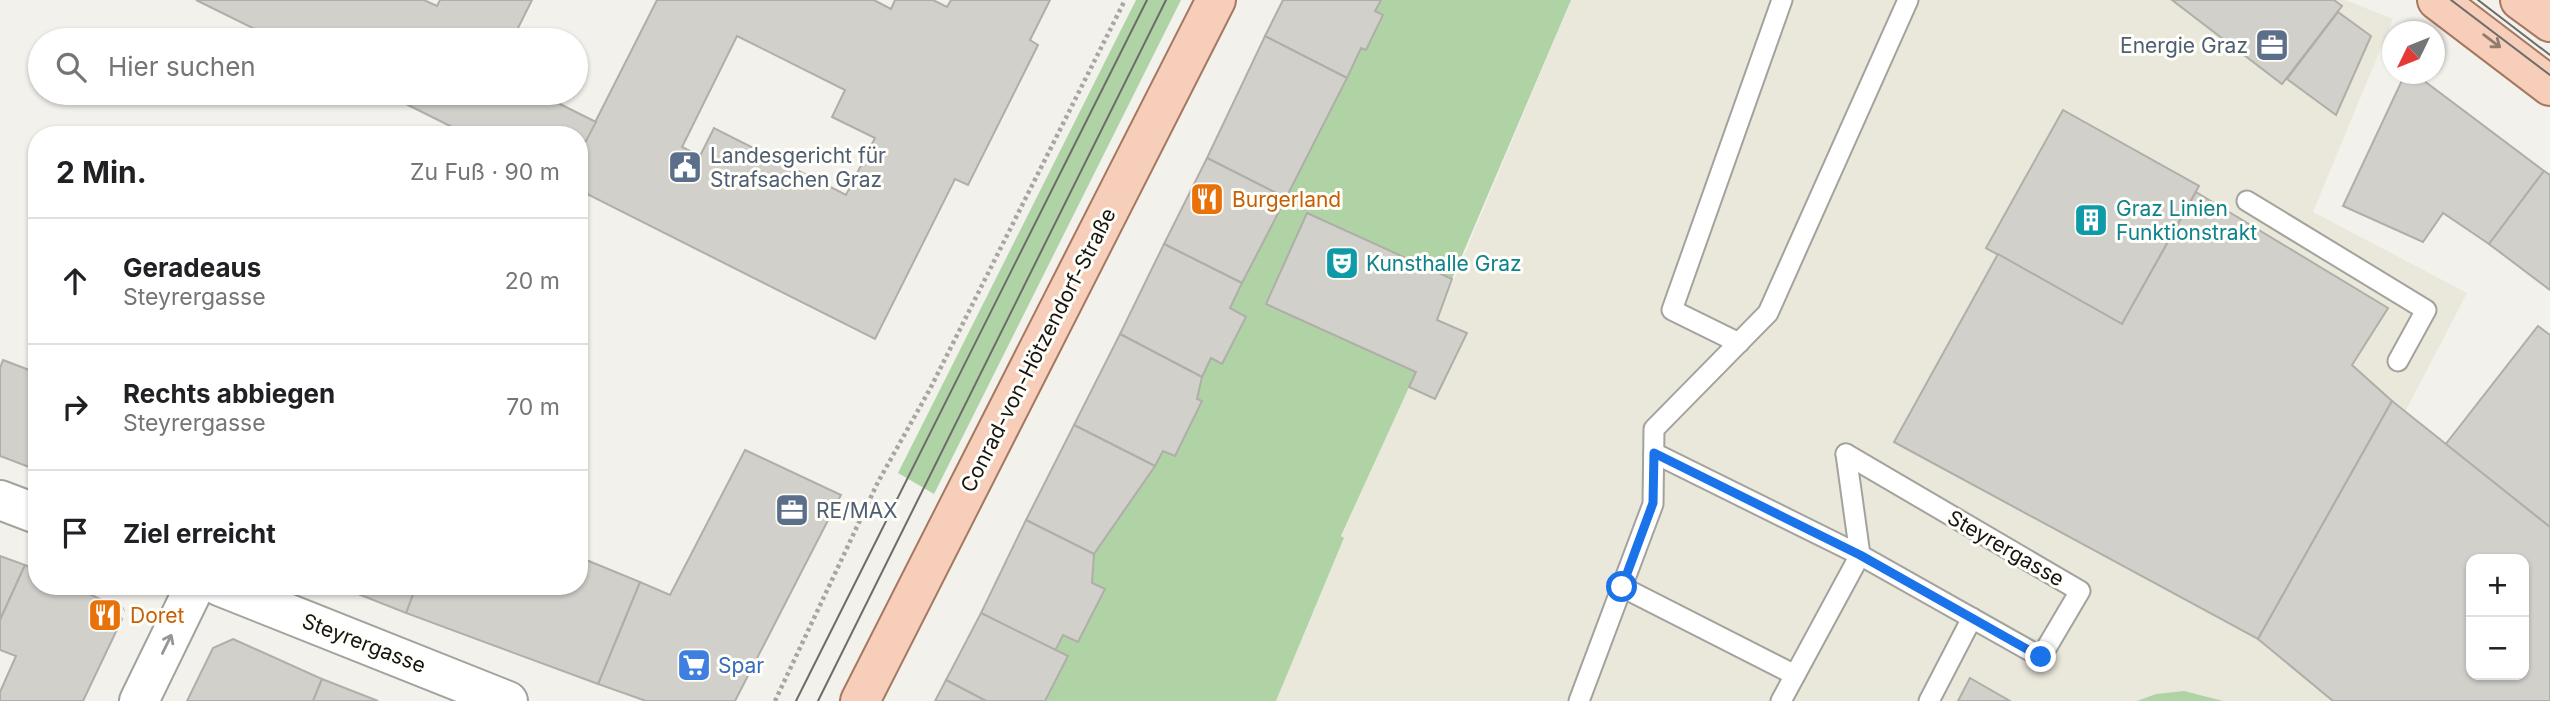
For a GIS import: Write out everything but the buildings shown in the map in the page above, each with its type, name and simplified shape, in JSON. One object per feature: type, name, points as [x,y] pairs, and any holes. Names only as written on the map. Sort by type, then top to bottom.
[{"type":"main road","name":"Conrad-von-Hötzendorf-Straße","points":[[860,701],[1216,0]]},
{"type":"main road","points":[[2437,0],[2550,86]]},
{"type":"main road","points":[[2520,0],[2550,22]]},
{"type":"street","points":[[0,500],[28,511]]},
{"type":"street","points":[[139,701],[191,595]]},
{"type":"street","name":"Steyrergasse","points":[[242,595],[508,701]]},
{"type":"lane","points":[[1739,343],[1672,310],[1782,0]]},
{"type":"lane","points":[[1579,701],[1653,503],[1654,429],[1768,313],[1908,0]]},
{"type":"lane","points":[[2247,201],[2426,310],[2398,361]]},
{"type":"lane","name":"Steyrergasse","points":[[1654,453],[1860,555],[2041,657],[2080,591],[1846,454],[1860,555]]},
{"type":"lane","points":[[1781,701],[1860,555]]},
{"type":"lane","points":[[1622,587],[1795,675]]},
{"type":"lane","points":[[1929,701],[1972,618]]},
{"type":"path","points":[[775,701],[878,482],[930,389],[1125,0]]},
{"type":"path","points":[[117,612],[124,609]]},
{"type":"shaded area","points":[[1571,0],[2345,0],[2393,19],[2382,21],[2382,46],[2313,212],[2467,293],[2405,412],[2550,527],[2550,701],[1276,701],[1344,539],[1341,537],[1409,387],[1435,399],[1467,333],[1437,320]]},
{"type":"green space","points":[[1136,0],[1181,0],[934,494],[898,473]]},
{"type":"green space","points":[[1381,0],[1571,0],[1452,279],[1307,214],[1266,303],[1416,372],[1341,536],[1344,538],[1276,701],[1045,701],[1068,656],[1055,651],[1063,635],[1078,642],[1105,590],[1092,583],[1094,554],[1163,451],[1175,456],[1202,402],[1197,399],[1202,377],[1211,358],[1222,364],[1246,317],[1230,308],[1361,48],[1366,49],[1383,16],[1375,11]]},
{"type":"green space","points":[[2184,691],[2223,701],[2137,701],[2156,694]]},
{"type":"tram line","points":[[796,701],[1147,0]]},
{"type":"tram line","points":[[818,701],[1166,0]]},
{"type":"tram line","points":[[2451,0],[2550,75]]},
{"type":"tram line","points":[[2478,0],[2550,55]]},
{"type":"place","name":"Energie Graz","points":[[2272,45]]},
{"type":"place","name":"Landesgericht für Strafsachen Graz","points":[[685,167]]},
{"type":"place","name":"Burgerland","points":[[1207,199]]},
{"type":"place","name":"Graz Linien Funktionstrakt","points":[[2091,220]]},
{"type":"place","name":"Kunsthalle Graz","points":[[1342,263]]},
{"type":"place","name":"RE/MAX","points":[[792,510]]},
{"type":"place","name":"Doret","points":[[105,615]]},
{"type":"place","name":"Spar","points":[[694,665]]},
{"type":"route","points":[[1622,587],[1653,503],[1654,453],[1860,555],[2041,657]]}]
